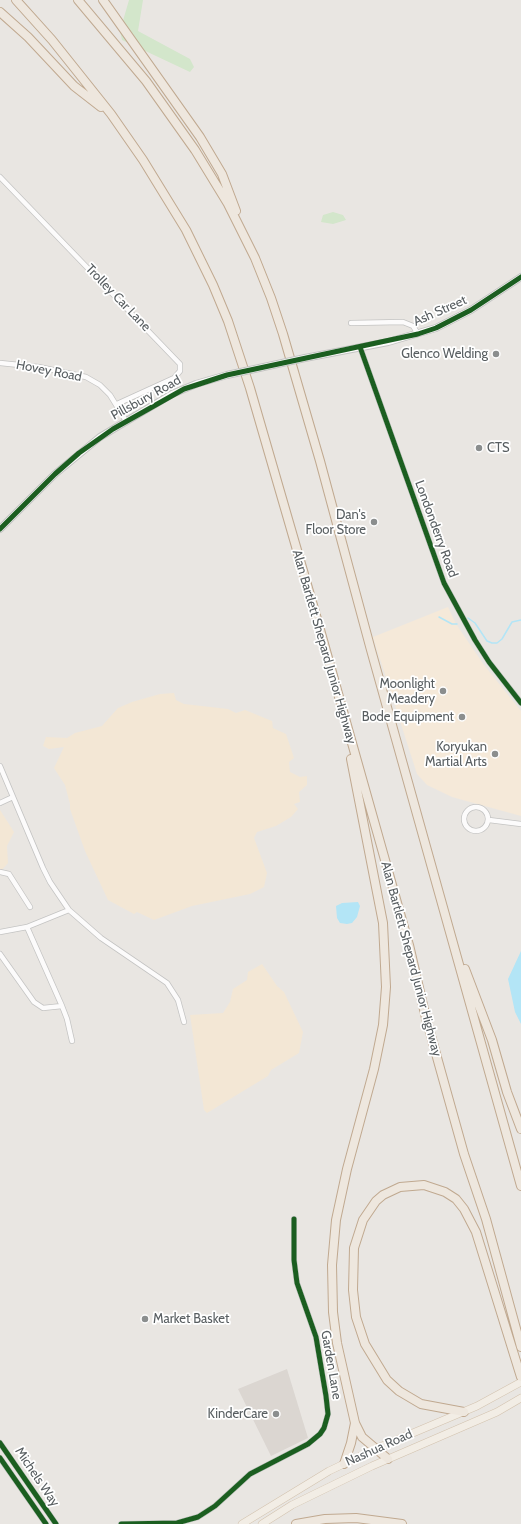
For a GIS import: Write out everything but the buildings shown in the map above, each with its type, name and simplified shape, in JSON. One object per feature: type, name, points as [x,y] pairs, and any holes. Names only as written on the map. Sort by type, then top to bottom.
[{"type":"highway","name":"Alan Bartlett Shepard Junior Highway","points":[[16,0],[52,40],[111,114],[150,171],[186,230],[213,285],[228,321],[250,388],[402,922],[426,1018],[464,1154],[486,1219],[521,1347]]},
{"type":"highway","points":[[78,0],[142,76],[176,123],[228,204],[255,258],[283,334],[320,461],[371,650],[521,1186]]},
{"type":"highway","points":[[103,0],[178,104],[222,174],[233,200],[241,229]]},
{"type":"highway","points":[[0,12],[28,37],[74,86],[111,114]]},
{"type":"highway","points":[[340,704],[378,890],[384,935],[386,968],[382,1025],[378,1051],[342,1189],[334,1247],[332,1286],[334,1326],[355,1423],[362,1437],[388,1459]]},
{"type":"highway","points":[[447,920],[492,1040],[507,1092],[521,1129]]},
{"type":"highway","points":[[464,1412],[421,1404],[399,1391],[386,1380],[365,1344],[356,1318],[353,1290],[354,1248],[362,1220],[376,1201],[383,1195],[408,1186],[428,1186],[445,1192],[456,1199],[464,1209],[476,1232],[521,1377]]},
{"type":"highway","points":[[344,1464],[351,1443],[355,1423]]},
{"type":"highway","points":[[296,1524],[325,1519],[356,1518],[402,1524]]},
{"type":"main road","name":"Nashua Road","points":[[242,1524],[300,1487],[375,1448],[464,1412],[521,1382]]},
{"type":"main road","name":"Nashua Road","points":[[262,1524],[292,1505],[388,1459],[497,1412],[521,1398]]},
{"type":"street","name":"Trolley Car Lane","points":[[0,177],[180,364],[180,371],[174,378],[117,404]]},
{"type":"street","name":"Ash Street","points":[[360,347],[418,334],[436,328],[471,310],[521,277]]},
{"type":"street","points":[[351,323],[403,322],[413,326],[418,334]]},
{"type":"street","name":"Pillsbury Road","points":[[0,529],[55,474],[95,441],[126,421],[184,389],[227,375],[360,347]]},
{"type":"street","name":"Londonderry Road","points":[[360,347],[444,583],[475,640],[489,662],[521,703]]},
{"type":"street","name":"Hovey Road","points":[[0,363],[39,367],[86,377],[100,385],[117,404],[126,421]]},
{"type":"street","points":[[0,766],[50,882],[69,910],[101,938],[167,983],[178,1000],[184,1022]]},
{"type":"street","points":[[0,803],[13,797]]},
{"type":"street","points":[[476,807],[487,812],[489,820],[485,828],[478,832],[470,830],[464,820],[466,812],[476,807]]},
{"type":"street","points":[[489,820],[521,824]]},
{"type":"street","points":[[0,872],[10,874],[30,907]]},
{"type":"street","points":[[0,932],[27,927],[69,910]]},
{"type":"street","points":[[27,927],[62,1006],[67,1019],[72,1041]]},
{"type":"street","points":[[0,954],[34,1002],[43,1008],[62,1006]]},
{"type":"street","name":"Garden Lane","points":[[121,1524],[177,1523],[198,1517],[215,1506],[250,1474],[308,1444],[320,1434],[324,1428],[328,1414],[326,1396],[316,1337],[298,1283],[294,1260],[294,1219]]},
{"type":"street","name":"Michels Way","points":[[0,1442],[56,1524]]},
{"type":"street","name":"Michels Way","points":[[0,1458],[46,1524]]},
{"type":"shaded area","points":[[448,607],[456,624],[484,665],[521,711],[521,816],[452,797],[427,785],[417,774],[373,637]]},
{"type":"shaded area","name":"KinderCare","points":[[287,1369],[308,1438],[271,1456],[238,1389]]},
{"type":"green space","points":[[129,0],[143,0],[138,31],[190,59],[194,67],[190,72],[122,40],[120,31]]},
{"type":"green space","points":[[333,212],[343,215],[346,220],[333,224],[321,222],[323,215]]},
{"type":"sand","points":[[174,693],[176,700],[184,704],[228,709],[236,713],[245,710],[272,721],[273,728],[286,734],[294,758],[289,762],[290,772],[300,777],[307,776],[307,785],[299,792],[300,802],[294,804],[298,809],[291,817],[276,826],[257,832],[254,838],[267,873],[264,887],[250,894],[192,906],[154,920],[137,912],[134,914],[108,900],[85,851],[70,809],[65,785],[54,768],[64,747],[49,749],[43,746],[46,737],[67,738],[75,733],[102,726],[118,708],[132,702],[160,694]]},
{"type":"sand","points":[[0,810],[14,832],[7,846],[8,863],[0,872]]},
{"type":"sand","points":[[262,964],[277,986],[284,992],[303,1032],[299,1053],[271,1070],[268,1076],[207,1113],[204,1110],[190,1015],[223,1013],[230,1002],[233,989],[247,980],[248,972]]},
{"type":"water","points":[[358,902],[360,906],[357,917],[352,923],[340,923],[337,918],[336,906],[342,903]]},
{"type":"water","points":[[521,951],[521,1024],[515,1012],[508,979]]},
{"type":"waterway","points":[[439,617],[452,624],[457,624]]},
{"type":"waterway","points":[[468,618],[475,623],[487,641],[492,643],[497,643],[502,639],[512,622],[521,620]]},
{"type":"cycle path","points":[[0,529],[55,474],[79,453],[113,429],[184,389],[227,375],[418,334],[436,328],[471,310],[521,277]]},
{"type":"cycle path","points":[[360,347],[444,583],[475,640],[489,662],[521,703]]},
{"type":"cycle path","points":[[121,1524],[177,1523],[198,1517],[215,1506],[250,1474],[308,1444],[320,1434],[324,1428],[328,1414],[326,1396],[316,1337],[297,1283],[294,1260],[294,1219]]},
{"type":"cycle path","points":[[0,1443],[56,1524]]},
{"type":"cycle path","points":[[0,1458],[46,1524]]},
{"type":"place","name":"Glenco Welding","points":[[496,354]]},
{"type":"place","name":"CTS","points":[[479,448]]},
{"type":"place","name":"Dan's Floor Store","points":[[374,522]]},
{"type":"place","name":"Moonlight Meadery","points":[[443,691]]},
{"type":"place","name":"Bode Equipment","points":[[462,717]]},
{"type":"place","name":"Koryukan Martial Arts","points":[[495,754]]},
{"type":"place","name":"Market Basket","points":[[145,1319]]},
{"type":"place","name":"KinderCare","points":[[276,1414]]}]
